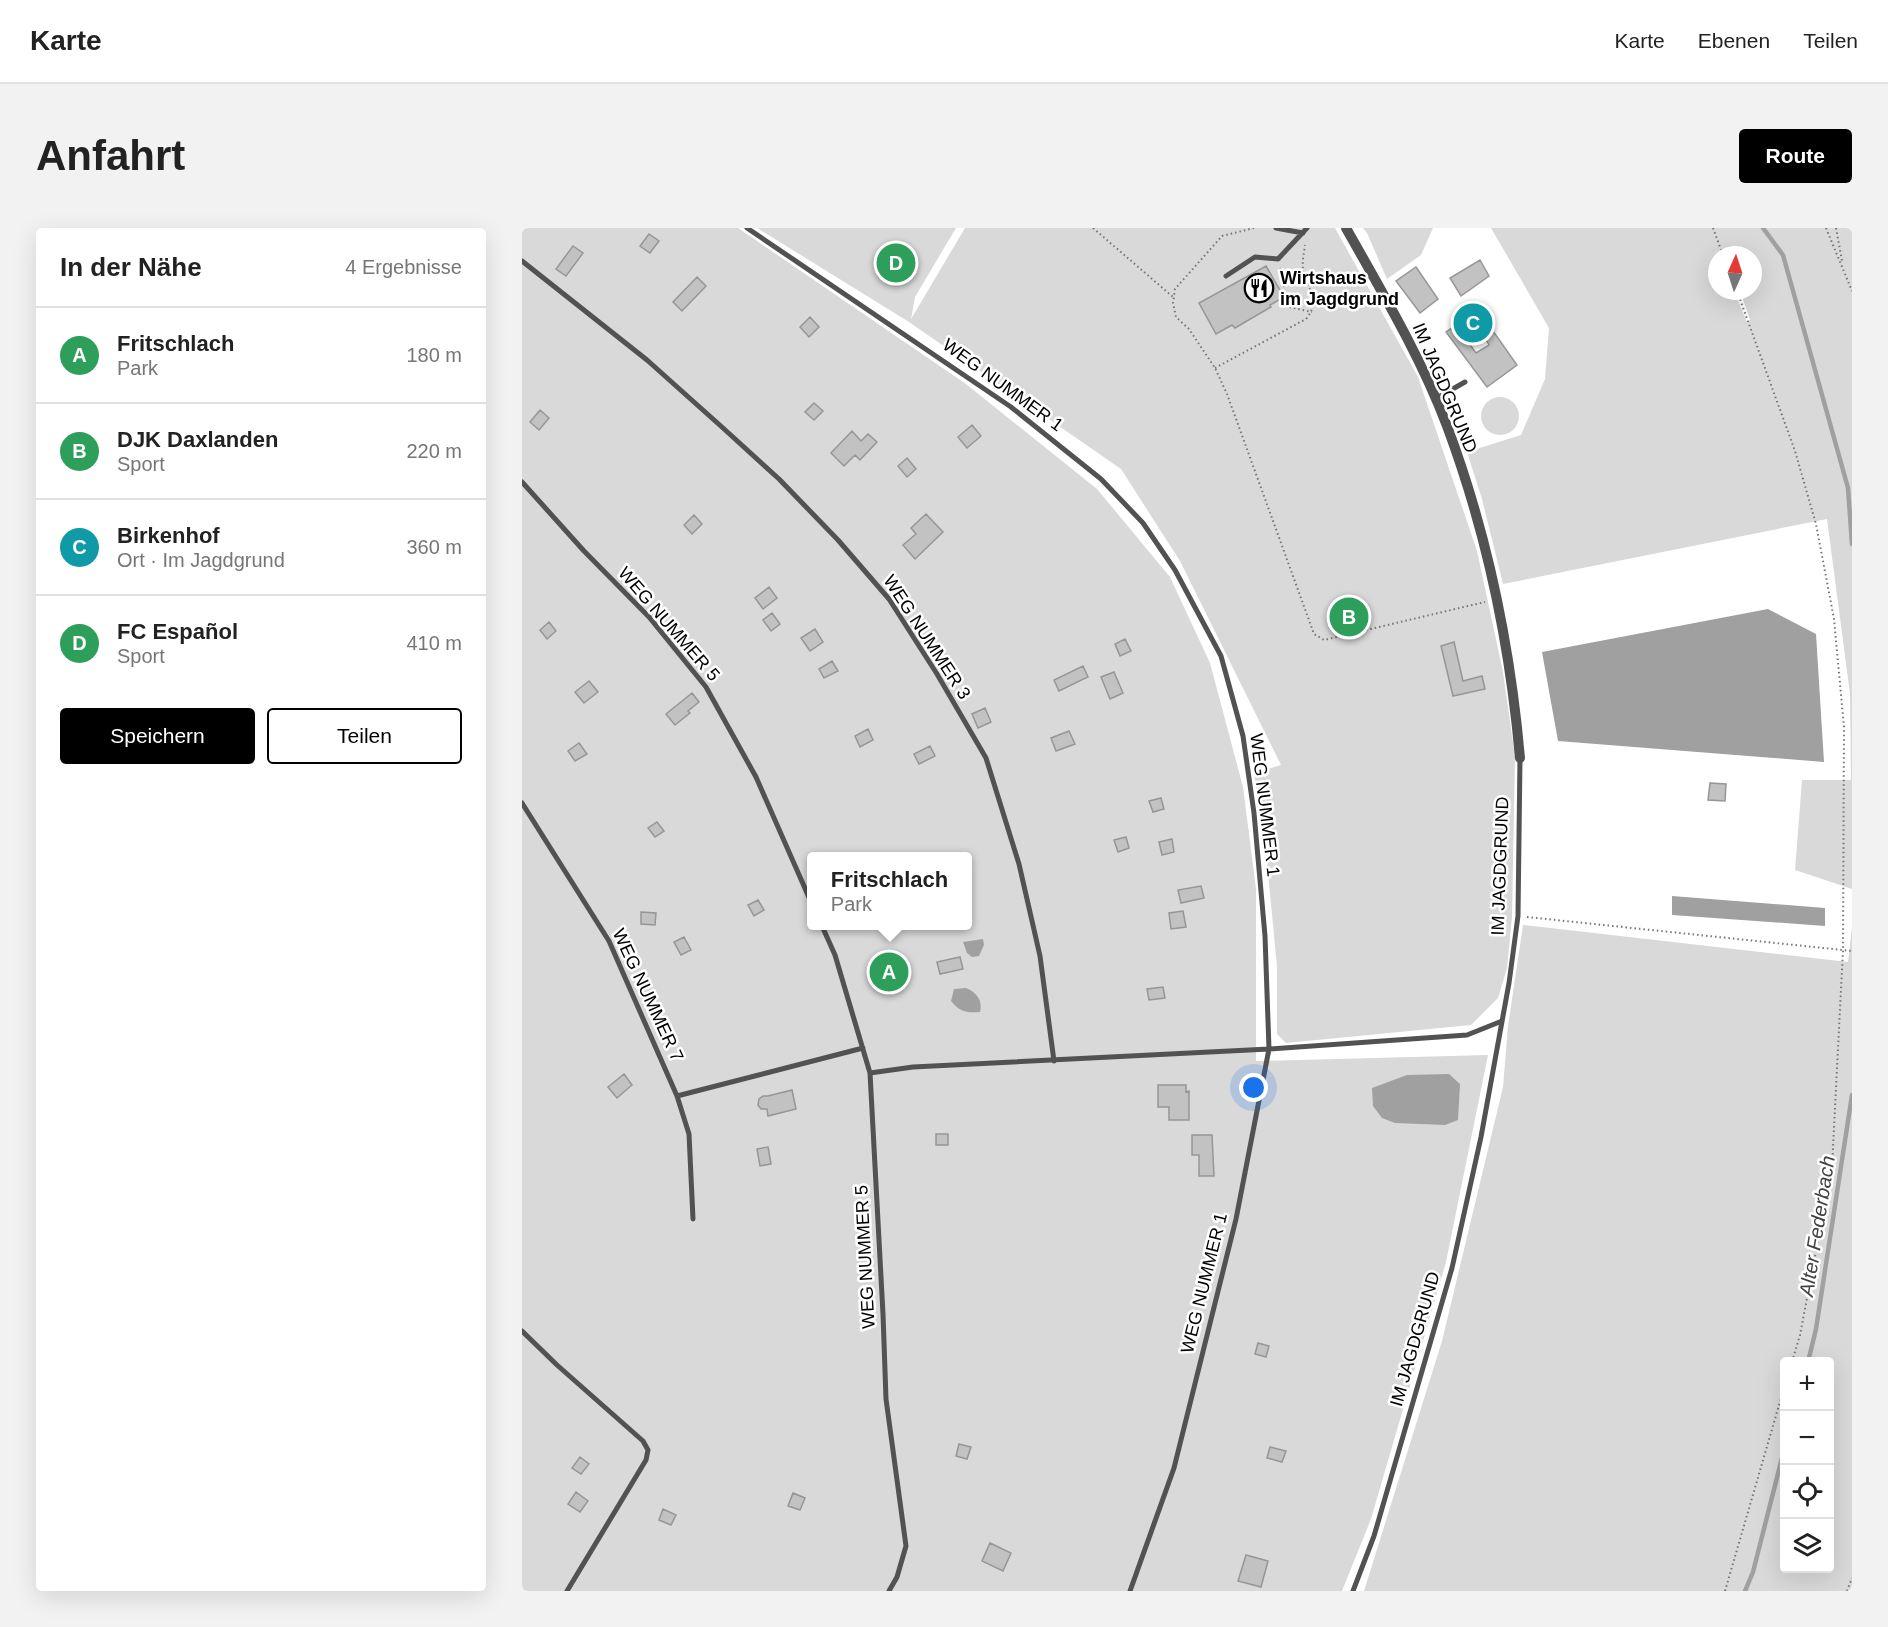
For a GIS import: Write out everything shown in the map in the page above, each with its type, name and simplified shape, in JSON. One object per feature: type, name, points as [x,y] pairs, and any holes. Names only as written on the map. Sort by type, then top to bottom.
[{"type":"street","name":"IM JAGDGRUND","points":[[1346,228],[1399,322],[1447,426],[1484,539],[1498,598],[1515,695],[1520,758]]},
{"type":"lane","name":"WEG NUMMER 1","points":[[747,228],[1011,406],[1101,478],[1143,523],[1175,570],[1221,656],[1243,736],[1254,813],[1265,936],[1269,1049],[1236,1219],[1176,1457],[1130,1591]]},
{"type":"lane","points":[[1276,228],[1305,230]]},
{"type":"lane","points":[[1226,276],[1255,257],[1278,259],[1305,230]]},
{"type":"lane","name":"WEG NUMMER 3","points":[[522,261],[647,360],[723,428],[778,479],[838,540],[889,599],[937,674],[986,758],[1019,864],[1040,956],[1054,1061]]},
{"type":"lane","points":[[1435,399],[1465,382]]},
{"type":"lane","name":"WEG NUMMER 5","points":[[522,482],[584,551],[649,617],[706,687],[756,777],[807,893]]},
{"type":"lane","name":"IM JAGDGRUND","points":[[1353,1591],[1374,1536],[1452,1268],[1481,1137],[1518,916],[1520,758]]},
{"type":"lane","name":"WEG NUMMER 7","points":[[522,803],[609,940],[677,1096],[689,1134],[693,1219]]},
{"type":"lane","name":"WEG NUMMER 5","points":[[824,930],[835,955],[870,1073],[886,1399],[906,1546],[897,1577],[889,1591]]},
{"type":"lane","points":[[870,1073],[913,1067],[1269,1049],[1467,1035],[1502,1021]]},
{"type":"lane","points":[[677,1096],[863,1048]]},
{"type":"lane","points":[[522,1331],[556,1365],[643,1442],[648,1450],[646,1460],[567,1591]]},
{"type":"path","points":[[1094,228],[1174,298]]},
{"type":"path","points":[[1254,228],[1222,236],[1175,289],[1176,316],[1189,329],[1215,368],[1227,394],[1314,634],[1324,640],[1498,598]]},
{"type":"path","points":[[1713,228],[1720,246]]},
{"type":"path","points":[[1826,228],[1852,291]]},
{"type":"path","points":[[1836,228],[1842,264]]},
{"type":"path","points":[[1215,368],[1306,319],[1312,312],[1313,299],[1303,266],[1305,230]]},
{"type":"path","points":[[1278,259],[1289,307],[1312,312]]},
{"type":"path","points":[[1740,300],[1795,451],[1816,524],[1834,619],[1844,727],[1843,950],[1832,1167],[1800,1335],[1793,1357]]},
{"type":"path","points":[[1518,916],[1852,951]]},
{"type":"path","points":[[1725,1591],[1780,1405]]},
{"type":"path","points":[[1847,1591],[1852,1578]]},
{"type":"shaded area","points":[[522,228],[738,228],[966,384],[1097,489],[1170,577],[1210,663],[1243,787],[1256,889],[1256,1061],[1488,1055],[1446,1262],[1371,1519],[1342,1591],[522,1591]]},
{"type":"shaded area","points":[[757,228],[956,228],[915,297],[911,319],[965,228],[1335,228],[1418,377],[1477,551],[1503,672],[1515,757],[1512,917],[1507,968],[1498,998],[1471,1025],[1286,1043],[1277,1034],[1277,967],[1265,841],[1254,773],[1281,765],[1180,561],[1121,469],[909,322]]},
{"type":"shaded area","points":[[1363,228],[1433,228],[1421,255],[1387,279]]},
{"type":"shaded area","points":[[1491,228],[1852,228],[1852,889],[1795,870],[1802,780],[1851,780],[1850,694],[1827,519],[1503,584],[1482,499],[1467,452],[1521,435],[1545,379],[1549,328]]},
{"type":"shaded area","points":[[1500,397],[1514,402],[1519,416],[1514,430],[1500,435],[1486,430],[1481,416],[1486,402]]},
{"type":"shaded area","points":[[1768,609],[1816,634],[1824,762],[1558,741],[1542,652]]},
{"type":"shaded area","points":[[1672,896],[1825,908],[1825,926],[1672,915]]},
{"type":"shaded area","points":[[1523,925],[1848,962],[1852,927],[1852,1591],[1364,1591],[1442,1341],[1503,1087],[1508,1026]]},
{"type":"shaded area","points":[[983,939],[984,945],[979,956],[972,957],[967,953],[963,942]]},
{"type":"shaded area","points":[[966,988],[978,997],[980,1012],[964,1011],[957,1008],[951,1001],[954,989]]},
{"type":"shaded area","points":[[1449,1074],[1460,1084],[1458,1120],[1445,1125],[1395,1123],[1382,1118],[1373,1106],[1372,1088],[1407,1075]]},
{"type":"building","points":[[649,234],[659,241],[650,253],[640,246]]},
{"type":"building","points":[[573,246],[583,253],[566,276],[556,269]]},
{"type":"building","points":[[1480,260],[1489,276],[1461,296],[1450,278]]},
{"type":"building","points":[[1266,266],[1284,297],[1235,328],[1232,325],[1216,334],[1199,303]]},
{"type":"building","points":[[1416,267],[1438,299],[1420,313],[1396,281]]},
{"type":"building","points":[[697,277],[706,286],[682,311],[673,302]]},
{"type":"building","points":[[1481,314],[1517,365],[1487,387],[1446,332],[1456,325],[1476,353],[1489,345],[1474,318]]},
{"type":"building","points":[[810,317],[819,327],[809,337],[800,327]]},
{"type":"building","points":[[814,403],[823,411],[814,420],[805,412]]},
{"type":"building","points":[[540,410],[549,418],[539,430],[530,422]]},
{"type":"building","points":[[972,425],[981,436],[967,448],[958,437]]},
{"type":"building","points":[[852,431],[861,441],[868,434],[877,442],[860,460],[855,455],[844,466],[831,453]]},
{"type":"building","points":[[907,458],[916,469],[907,477],[898,466]]},
{"type":"building","points":[[926,514],[943,532],[915,559],[903,545],[916,534],[911,528]]},
{"type":"building","points":[[694,515],[702,524],[692,534],[684,525]]},
{"type":"building","points":[[769,587],[777,598],[763,609],[755,598]]},
{"type":"building","points":[[772,613],[780,624],[771,631],[763,620]]},
{"type":"building","points":[[549,622],[556,631],[547,639],[540,630]]},
{"type":"building","points":[[815,629],[823,642],[810,651],[801,638]]},
{"type":"building","points":[[1125,639],[1131,651],[1120,656],[1115,644]]},
{"type":"building","points":[[1454,642],[1463,681],[1482,676],[1485,689],[1453,696],[1441,646]]},
{"type":"building","points":[[832,661],[838,671],[824,678],[819,669]]},
{"type":"building","points":[[1083,666],[1088,677],[1059,691],[1054,680]]},
{"type":"building","points":[[1114,672],[1123,693],[1110,699],[1101,677]]},
{"type":"building","points":[[589,681],[598,692],[584,703],[575,692]]},
{"type":"building","points":[[692,693],[699,702],[675,725],[666,714]]},
{"type":"building","points":[[985,708],[991,722],[978,728],[972,714]]},
{"type":"building","points":[[868,729],[873,740],[860,747],[855,736]]},
{"type":"building","points":[[1069,731],[1075,744],[1056,751],[1051,738]]},
{"type":"building","points":[[579,743],[587,754],[575,761],[568,751]]},
{"type":"building","points":[[930,746],[935,756],[919,764],[914,754]]},
{"type":"building","points":[[1710,783],[1726,784],[1725,801],[1708,800]]},
{"type":"building","points":[[1161,798],[1164,809],[1153,812],[1149,801]]},
{"type":"building","points":[[657,822],[664,831],[655,837],[648,828]]},
{"type":"building","points":[[1126,837],[1129,848],[1118,852],[1114,840]]},
{"type":"building","points":[[1172,839],[1174,852],[1162,855],[1159,842]]},
{"type":"building","points":[[1201,886],[1204,898],[1181,903],[1178,890]]},
{"type":"building","points":[[758,900],[764,910],[754,916],[748,905]]},
{"type":"building","points":[[1183,911],[1186,927],[1171,929],[1169,913]]},
{"type":"building","points":[[641,912],[656,913],[655,925],[641,924]]},
{"type":"building","points":[[684,937],[691,950],[681,955],[674,942]]},
{"type":"building","points":[[960,957],[963,969],[940,974],[937,962]]},
{"type":"building","points":[[1163,987],[1165,998],[1149,1000],[1147,989]]},
{"type":"building","points":[[624,1074],[632,1085],[617,1098],[608,1087]]},
{"type":"building","points":[[1158,1085],[1186,1085],[1186,1092],[1189,1091],[1189,1120],[1169,1120],[1169,1107],[1158,1107]]},
{"type":"building","points":[[792,1090],[796,1109],[768,1116],[767,1109],[761,1109],[758,1105],[759,1099],[763,1096]]},
{"type":"building","points":[[936,1134],[948,1134],[948,1145],[936,1145]]},
{"type":"building","points":[[1192,1135],[1212,1135],[1214,1176],[1199,1176],[1199,1155],[1192,1155]]},
{"type":"building","points":[[768,1147],[771,1164],[760,1166],[757,1149]]},
{"type":"building","points":[[1258,1343],[1269,1346],[1266,1357],[1255,1354]]},
{"type":"building","points":[[959,1444],[971,1447],[967,1459],[956,1456]]},
{"type":"building","points":[[1270,1447],[1286,1451],[1282,1462],[1267,1458]]},
{"type":"building","points":[[580,1457],[589,1464],[581,1474],[572,1468]]},
{"type":"building","points":[[576,1492],[588,1501],[580,1512],[568,1504]]},
{"type":"building","points":[[793,1493],[805,1498],[800,1510],[788,1506]]},
{"type":"building","points":[[663,1509],[676,1515],[671,1525],[659,1520]]},
{"type":"building","points":[[990,1543],[1011,1553],[1003,1571],[982,1561]]},
{"type":"building","points":[[1246,1555],[1268,1561],[1261,1587],[1238,1581]]},
{"type":"waterway","name":"Alter Federbach","points":[[1763,228],[1783,255],[1848,488],[1852,544]]},
{"type":"waterway","name":"Alter Federbach","points":[[1809,1357],[1816,1329],[1852,1095]]},
{"type":"waterway","name":"Alter Federbach","points":[[1745,1591],[1753,1572],[1780,1465]]},
{"type":"place","name":"FC Español","points":[[896,263]]},
{"type":"place","name":"Wirtshaus im Jagdgrund","points":[[1259,288]]},
{"type":"place","name":"Birkenhof","points":[[1473,323]]},
{"type":"place","name":"DJK Daxlanden","points":[[1349,617]]},
{"type":"place","name":"Fritschlach","points":[[889,972]]}]
